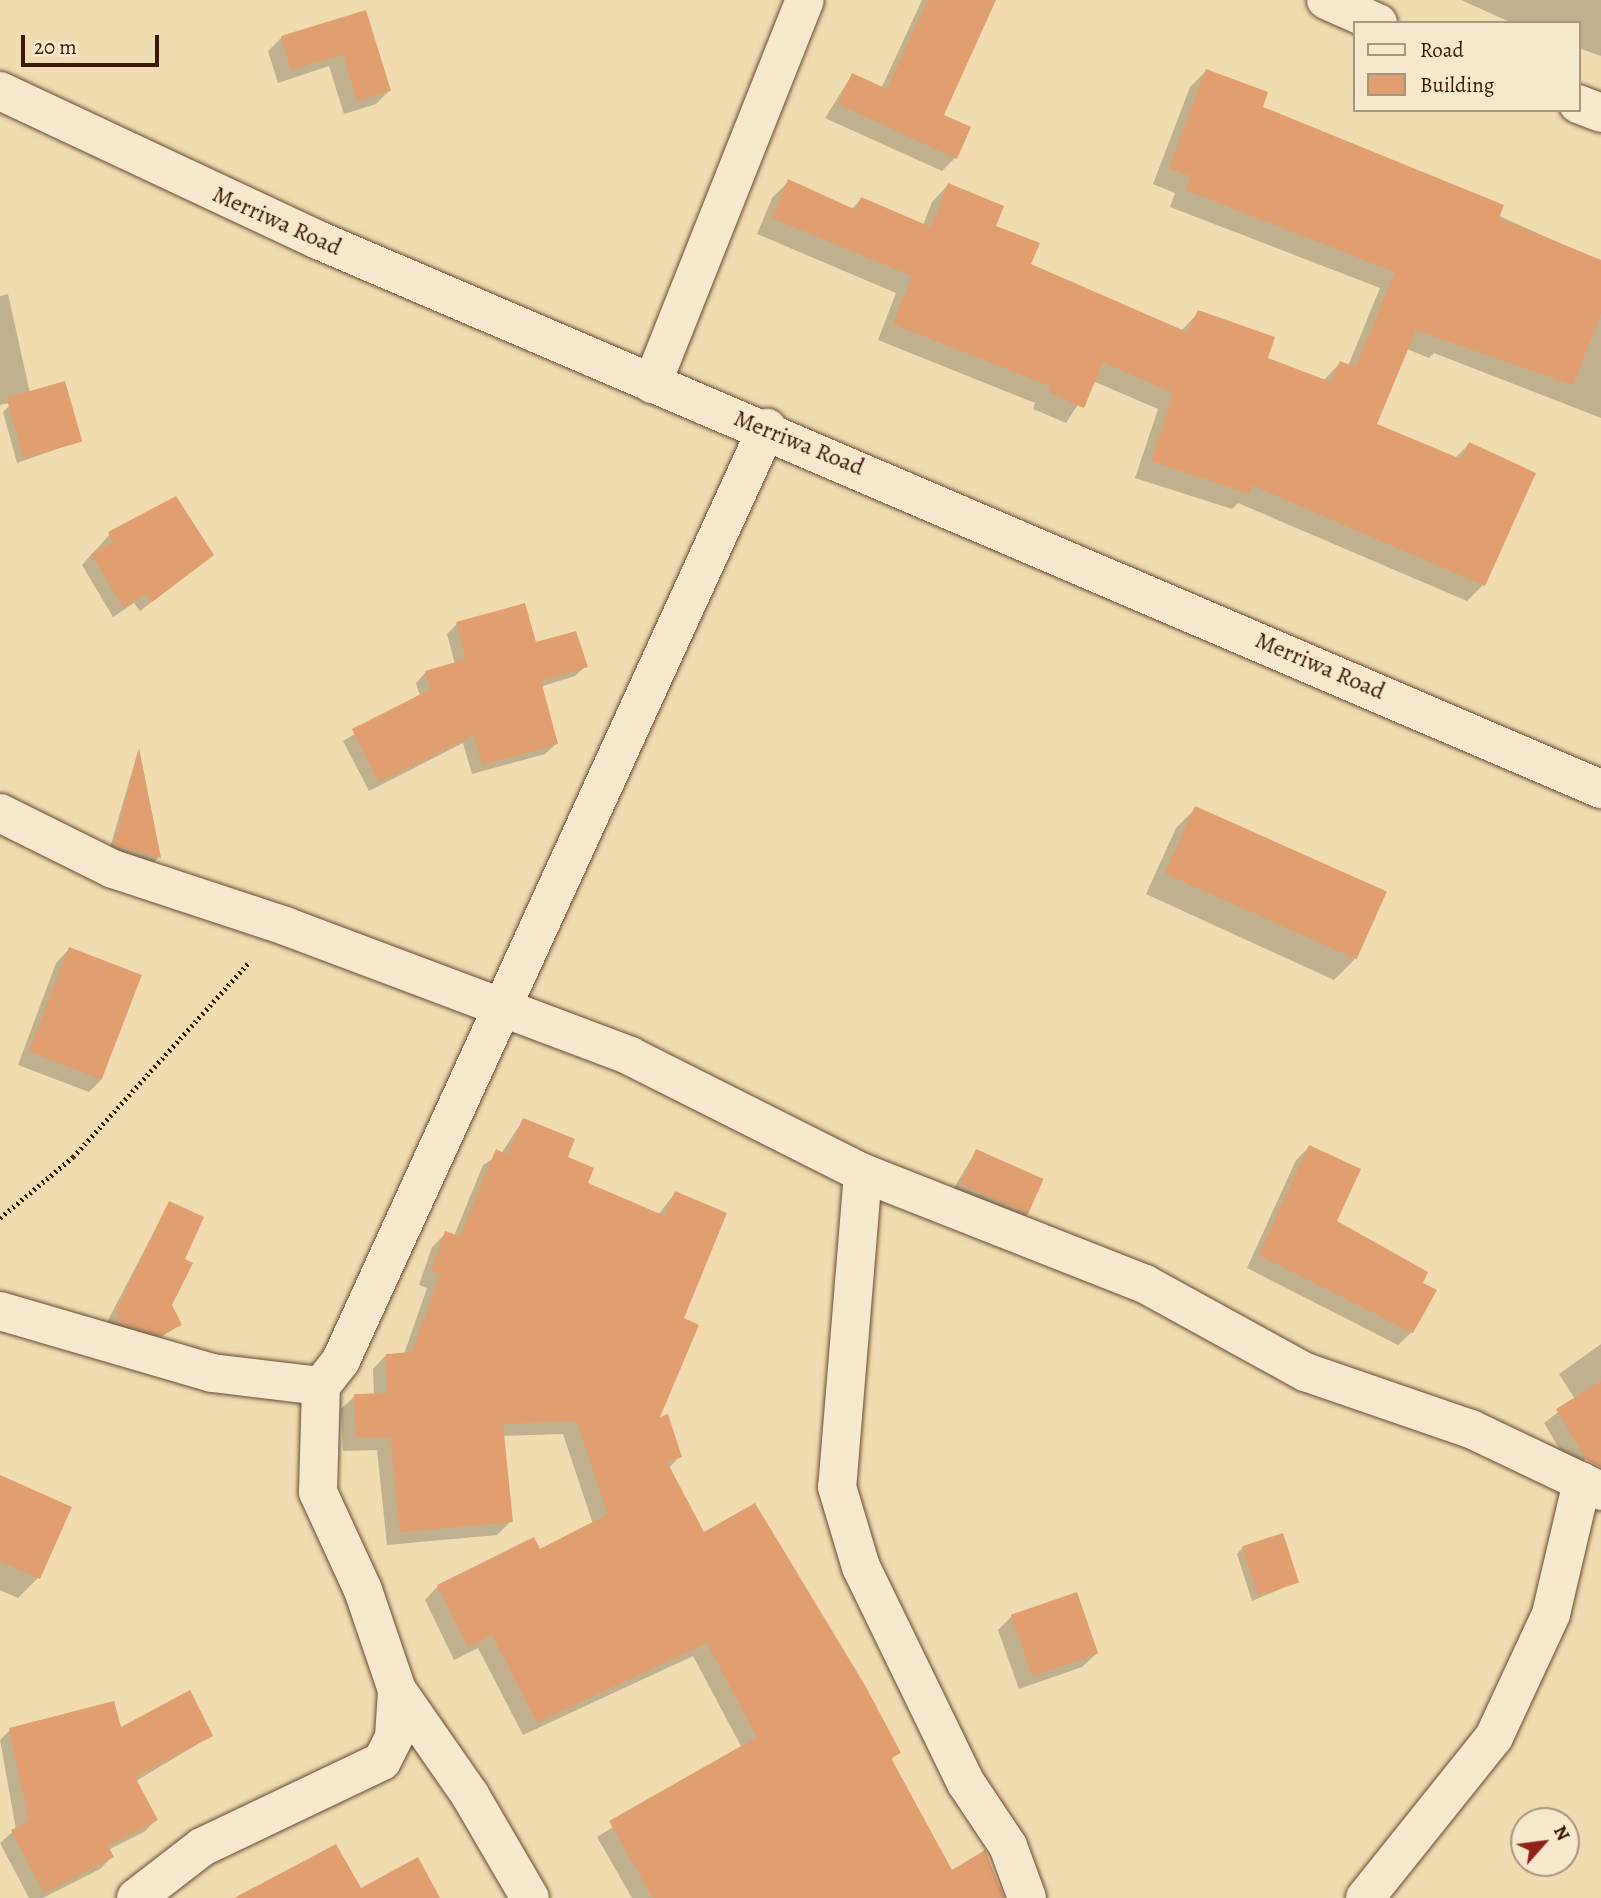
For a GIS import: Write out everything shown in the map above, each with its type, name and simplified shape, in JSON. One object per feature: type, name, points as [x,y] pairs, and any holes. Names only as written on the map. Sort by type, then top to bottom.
[{"type":"street","points":[[652,384],[805,0]]},
{"type":"street","points":[[1326,0],[1373,21]]},
{"type":"street","name":"Merriwa Road","points":[[0,91],[318,240],[652,384],[767,428],[1601,789]]},
{"type":"street","points":[[1580,105],[1601,113]]},
{"type":"street","points":[[530,1898],[470,1795],[397,1690],[363,1590],[318,1492],[321,1386],[341,1360],[500,1006],[767,428]]},
{"type":"street","points":[[0,813],[113,869],[285,926],[630,1056],[863,1173],[1145,1284],[1305,1372],[1471,1429],[1592,1486],[1551,1614],[1494,1737],[1365,1898]]},
{"type":"street","points":[[863,1173],[837,1487],[861,1567],[966,1783],[1008,1846],[1027,1898]]},
{"type":"street","points":[[0,1311],[212,1373],[321,1386]]},
{"type":"street","points":[[136,1898],[202,1847],[382,1761],[394,1737],[397,1690]]},
{"type":"path","points":[[0,1218],[73,1157],[285,926]]},
{"type":"building","points":[[928,0],[996,0],[944,115],[971,127],[957,159],[838,104],[852,73],[887,89]]},
{"type":"building","points":[[366,10],[391,91],[357,101],[343,54],[291,70],[281,36]]},
{"type":"building","points":[[1206,69],[1268,92],[1263,107],[1504,205],[1499,218],[1601,260],[1601,313],[1573,385],[1416,330],[1377,424],[1461,459],[1469,442],[1536,473],[1485,586],[1252,485],[1250,494],[1151,461],[1173,393],[1103,362],[1084,408],[1048,392],[1050,386],[893,324],[912,276],[772,218],[788,179],[856,210],[861,197],[931,227],[948,183],[1004,206],[996,226],[1040,243],[1031,264],[1187,332],[1198,310],[1275,337],[1268,358],[1331,382],[1340,361],[1356,367],[1395,272],[1186,190],[1190,176],[1169,168]]},
{"type":"building","points":[[65,381],[82,442],[24,458],[6,398]]},
{"type":"building","points":[[176,496],[214,555],[152,602],[145,594],[124,608],[91,554],[113,542],[108,532]]},
{"type":"building","points":[[525,603],[536,642],[576,631],[588,667],[541,681],[558,744],[482,765],[474,735],[379,782],[352,729],[431,689],[425,671],[466,659],[456,622]]},
{"type":"building","points":[[139,748],[161,858],[114,845]]},
{"type":"building","points":[[1195,806],[1387,891],[1357,959],[1165,874]]},
{"type":"building","points":[[69,947],[142,975],[102,1080],[29,1052]]},
{"type":"building","points":[[523,1118],[575,1139],[568,1157],[594,1168],[588,1183],[665,1216],[675,1191],[727,1213],[684,1318],[699,1325],[660,1417],[668,1414],[682,1457],[667,1462],[704,1532],[755,1503],[866,1687],[901,1753],[891,1758],[952,1870],[985,1850],[1004,1898],[653,1898],[609,1821],[757,1737],[707,1643],[537,1722],[492,1635],[468,1647],[437,1585],[534,1537],[540,1549],[608,1514],[577,1421],[503,1424],[513,1522],[400,1532],[390,1437],[356,1438],[354,1394],[387,1393],[386,1354],[412,1352],[440,1274],[431,1271],[445,1231],[460,1236],[496,1149],[508,1155]]},
{"type":"building","points":[[1309,1145],[1361,1169],[1337,1221],[1428,1272],[1423,1283],[1437,1290],[1413,1333],[1259,1255]]},
{"type":"building","points":[[976,1149],[1044,1179],[1028,1214],[961,1184]]},
{"type":"building","points":[[169,1201],[204,1217],[185,1259],[193,1263],[172,1305],[182,1325],[161,1335],[122,1324],[116,1311]]},
{"type":"building","points":[[1601,1381],[1601,1467],[1587,1460],[1556,1409]]},
{"type":"building","points":[[0,1475],[72,1507],[40,1579],[0,1561]]},
{"type":"building","points":[[1283,1533],[1299,1582],[1258,1596],[1242,1546]]},
{"type":"building","points":[[1077,1592],[1098,1653],[1032,1676],[1011,1615]]},
{"type":"building","points":[[190,1690],[213,1736],[135,1777],[158,1820],[108,1846],[114,1857],[44,1893],[11,1830],[29,1821],[9,1728],[114,1701],[121,1727]]},
{"type":"building","points":[[336,1844],[361,1888],[418,1857],[440,1898],[234,1898]]}]
